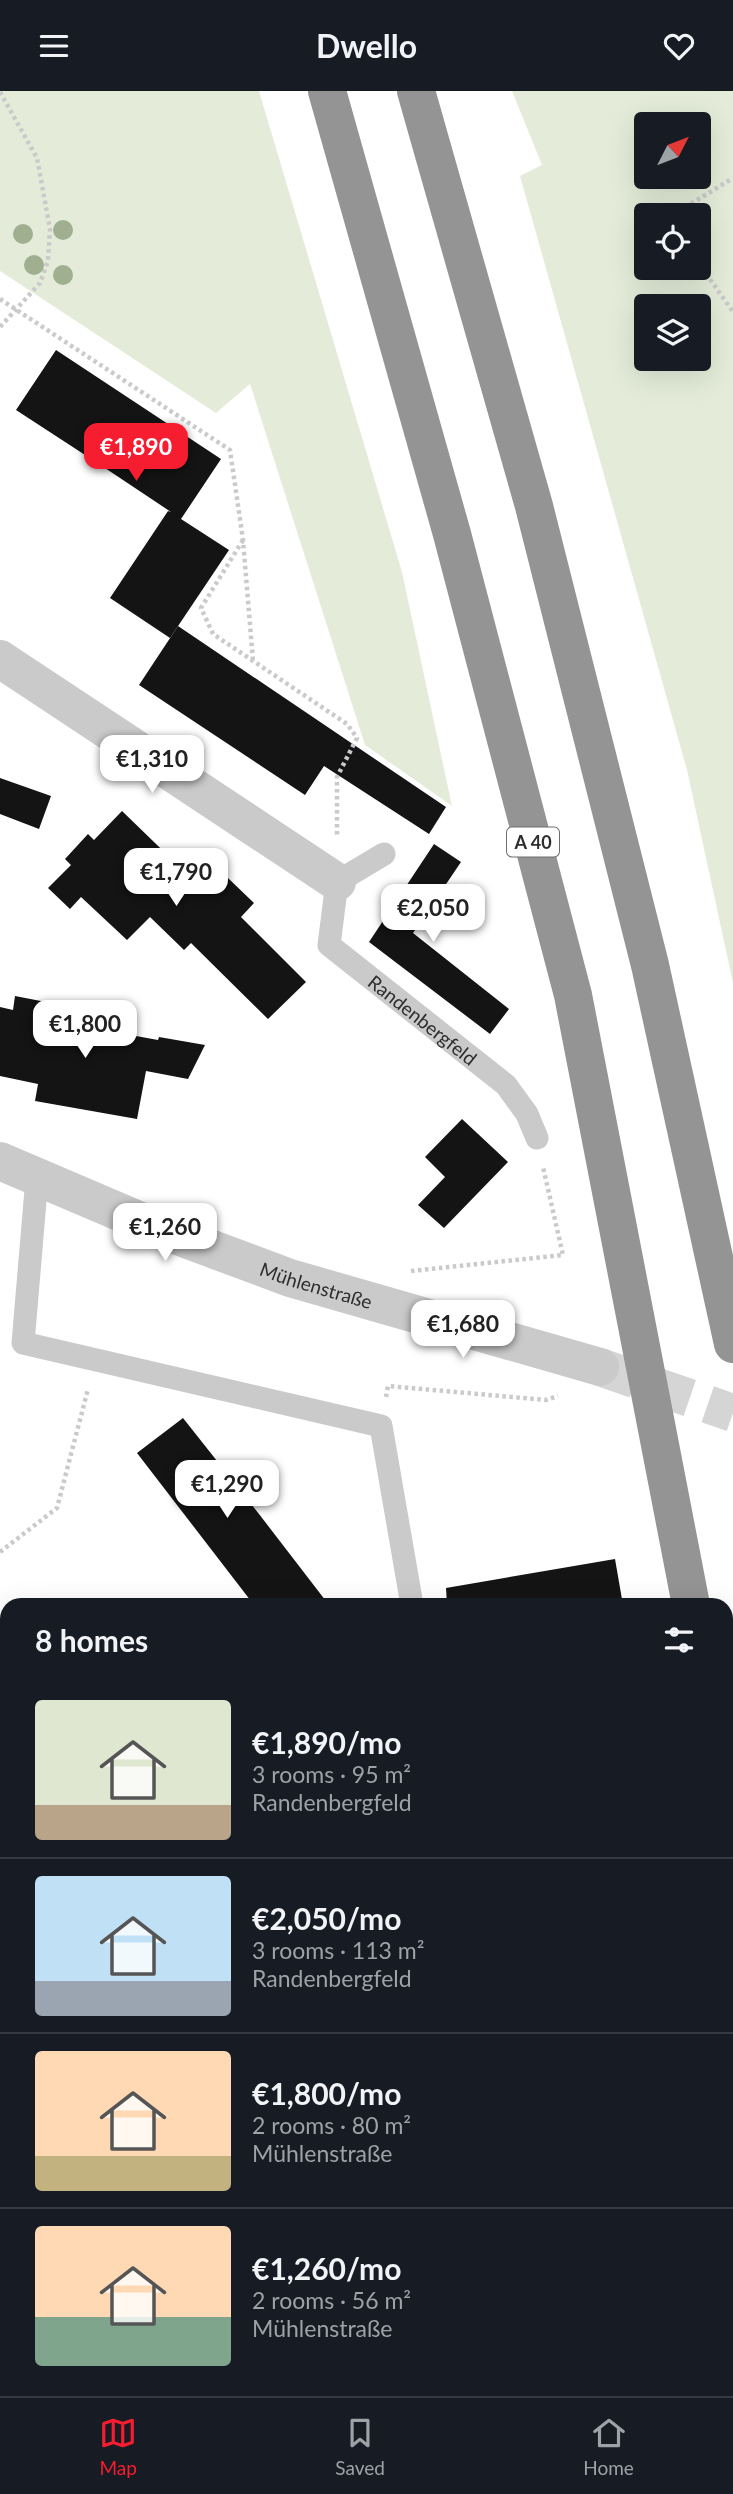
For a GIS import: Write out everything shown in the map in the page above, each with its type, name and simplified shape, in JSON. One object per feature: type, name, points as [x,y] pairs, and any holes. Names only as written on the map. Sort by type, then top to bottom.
[{"type":"highway","name":"A 40","points":[[327,91],[452,534],[573,995],[690,1598]]},
{"type":"highway","points":[[416,91],[534,506],[644,938],[733,1344]]},
{"type":"street","points":[[0,659],[337,882]]},
{"type":"street","name":"Mühlenstraße","points":[[0,1161],[164,1231],[356,1299],[594,1366]]},
{"type":"lane","points":[[337,882],[384,854]]},
{"type":"lane","name":"Randenbergfeld","points":[[337,882],[329,945],[506,1085],[527,1114],[537,1139]]},
{"type":"lane","points":[[37,1178],[23,1343],[381,1426],[411,1598]]},
{"type":"path","points":[[0,92],[37,158],[50,229],[48,261],[40,283],[0,327]]},
{"type":"path","points":[[692,203],[733,178]]},
{"type":"path","points":[[711,280],[733,312]]},
{"type":"path","points":[[0,299],[230,450],[243,540],[253,661]]},
{"type":"path","points":[[243,540],[201,608],[214,635],[347,724],[357,738],[337,777],[337,882]]},
{"type":"path","points":[[356,1299],[412,1270],[563,1255],[537,1139]]},
{"type":"path","points":[[0,1552],[57,1508],[96,1360]]},
{"type":"path","points":[[381,1426],[388,1385],[546,1400],[561,1395],[594,1366]]},
{"type":"green space","points":[[0,91],[259,91],[402,572],[452,806],[365,745],[250,384],[216,413],[0,271]]},
{"type":"green space","points":[[512,91],[733,91],[733,983],[687,770],[520,176],[542,165]]},
{"type":"building","points":[[56,350],[221,459],[181,519],[229,550],[170,638],[110,598],[168,511],[171,512],[16,410]]},
{"type":"building","points":[[178,626],[446,807],[429,834],[324,766],[305,795],[139,685]]},
{"type":"building","points":[[0,778],[51,796],[39,829],[0,814]]},
{"type":"building","points":[[122,811],[187,874],[205,856],[254,903],[241,917],[306,982],[268,1019],[191,943],[184,950],[150,917],[127,940],[81,897],[70,909],[48,888],[71,865],[65,859],[88,834],[94,840]]},
{"type":"building","points":[[434,844],[461,862],[413,933],[509,1009],[490,1034],[369,942]]},
{"type":"building","points":[[15,996],[51,1003],[48,1020],[158,1040],[159,1037],[205,1045],[188,1079],[146,1071],[137,1119],[35,1101],[38,1084],[0,1076],[0,1007],[13,1010]]},
{"type":"building","points":[[462,1119],[508,1162],[444,1228],[418,1205],[445,1177],[425,1157]]},
{"type":"building","points":[[183,1418],[324,1598],[249,1598],[137,1453]]},
{"type":"building","points":[[615,1559],[622,1598],[447,1598],[446,1588]]},
{"type":"tunnel","points":[[600,1367],[733,1413]]}]
